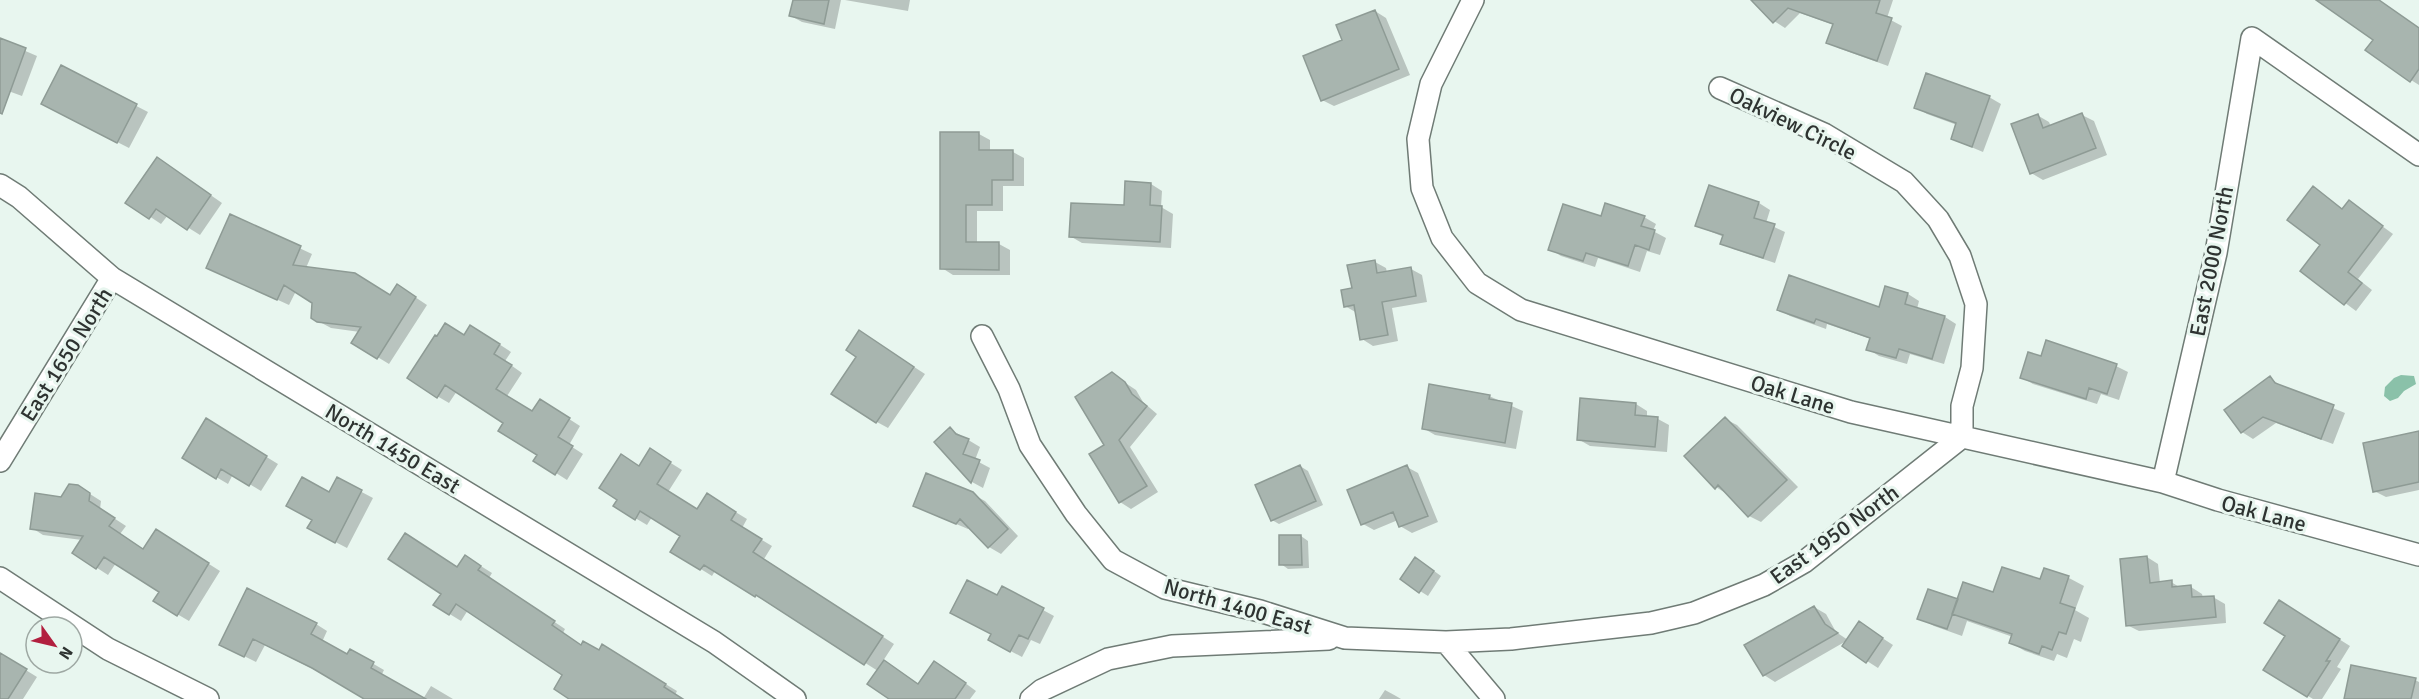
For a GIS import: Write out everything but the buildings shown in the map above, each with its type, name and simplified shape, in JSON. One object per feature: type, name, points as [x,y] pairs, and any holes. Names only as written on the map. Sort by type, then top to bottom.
[{"type":"street","name":"Oak Lane","points":[[1473,0],[1431,84],[1418,139],[1422,188],[1442,238],[1477,282],[1521,310],[1851,412],[2163,482],[2218,500],[2419,555]]},
{"type":"street","name":"East 2000 North","points":[[2163,482],[2216,253],[2252,38],[2419,155]]},
{"type":"street","name":"Oakview Circle","points":[[1720,88],[1824,134],[1904,183],[1938,219],[1960,256],[1976,304],[1972,368],[1962,406],[1962,437]]},
{"type":"street","name":"North 1450 East","points":[[0,185],[20,197],[112,278],[714,642],[795,699]]},
{"type":"street","name":"East 1650 North","points":[[0,461],[112,278]]},
{"type":"street","name":"North 1400 East","points":[[982,336],[1009,389],[1030,445],[1076,514],[1113,560],[1165,588],[1260,611],[1345,638],[1446,642]]},
{"type":"street","name":"East 1950 North","points":[[1446,642],[1511,639],[1651,623],[1728,601],[1764,585],[1804,562],[1962,437]]},
{"type":"street","points":[[0,578],[108,649],[208,699]]},
{"type":"street","points":[[1031,699],[1042,690],[1108,659],[1172,646],[1345,638]]},
{"type":"street","points":[[1446,642],[1494,699]]},
{"type":"shaded area","points":[[2401,375],[2414,376],[2416,384],[2404,391],[2398,398],[2390,401],[2384,396],[2385,387]]}]
